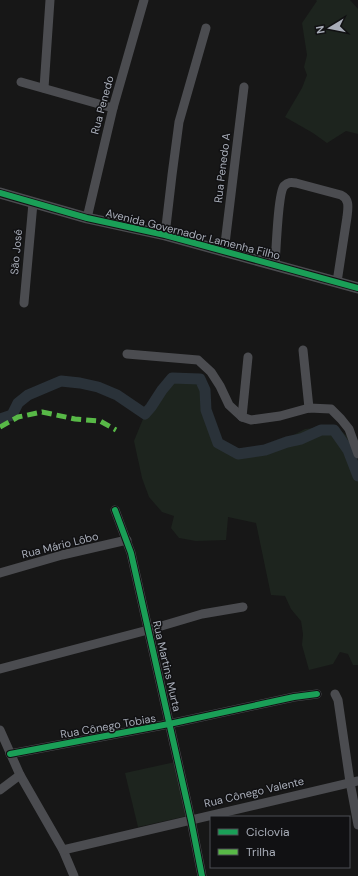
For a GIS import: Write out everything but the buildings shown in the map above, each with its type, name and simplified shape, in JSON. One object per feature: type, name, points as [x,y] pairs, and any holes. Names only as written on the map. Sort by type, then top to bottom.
[{"type":"street","points":[[44,88],[50,0]]},
{"type":"street","name":"Rua Penedo","points":[[87,218],[113,108],[144,0]]},
{"type":"street","points":[[165,235],[179,122],[206,28]]},
{"type":"street","points":[[21,82],[113,108]]},
{"type":"street","name":"Rua Penedo A","points":[[224,252],[244,88]]},
{"type":"street","points":[[275,265],[280,202],[283,189],[286,184],[296,183],[341,195],[348,200],[348,217],[337,282]]},
{"type":"street","name":"Avenida Governador Lamenha Filho","points":[[0,193],[87,218],[165,235],[358,288]]},
{"type":"street","name":"São José","points":[[24,303],[33,203]]},
{"type":"street","points":[[303,350],[308,408]]},
{"type":"street","points":[[127,354],[198,360],[211,372],[229,404],[242,417],[252,420],[280,416],[308,408],[331,409],[349,430],[358,454]]},
{"type":"street","points":[[242,417],[248,357]]},
{"type":"street","name":"Rua Martins Murta","points":[[115,510],[131,553],[191,820],[202,876]]},
{"type":"street","name":"Rua Mário Lôbo","points":[[0,573],[62,555],[127,540]]},
{"type":"street","points":[[0,669],[148,630],[202,614],[243,607]]},
{"type":"street","name":"Rua Cônego Tobias","points":[[10,754],[169,724],[294,697],[317,694]]},
{"type":"street","points":[[336,694],[354,782],[358,825]]},
{"type":"street","points":[[0,730],[20,775],[63,850],[71,875]]},
{"type":"street","points":[[0,790],[20,775]]},
{"type":"street","name":"Rua Cônego Valente","points":[[63,850],[354,782]]},
{"type":"shaded area","points":[[316,0],[350,0],[358,9],[358,134],[346,131],[327,143],[285,117],[302,88],[307,75],[304,67],[307,55],[302,23],[317,1]]},
{"type":"shaded area","points":[[191,375],[207,382],[212,424],[227,448],[234,451],[265,450],[305,429],[335,426],[347,436],[358,465],[358,665],[353,665],[348,654],[340,652],[333,664],[309,670],[302,645],[303,634],[301,621],[291,609],[285,596],[271,595],[256,523],[228,517],[226,540],[196,541],[179,538],[171,528],[174,516],[162,512],[149,497],[142,478],[134,441],[147,409],[172,378]]},
{"type":"shaded area","points":[[175,762],[187,816],[138,827],[125,773]]},
{"type":"waterway","points":[[0,419],[12,415],[18,403],[28,395],[61,381],[98,387],[117,395],[145,414],[172,378],[200,379],[205,390],[206,410],[218,443],[238,454],[265,450],[287,442],[301,439],[321,430],[334,430],[348,450],[358,476]]},
{"type":"marked path","points":[[0,427],[18,417],[42,412],[75,419],[100,421],[116,430]]},
{"type":"cycle path","points":[[0,193],[87,218],[165,235],[358,288]]},
{"type":"cycle path","points":[[115,510],[131,553],[191,820],[202,876]]},
{"type":"cycle path","points":[[10,754],[169,724],[294,697],[317,694]]}]
